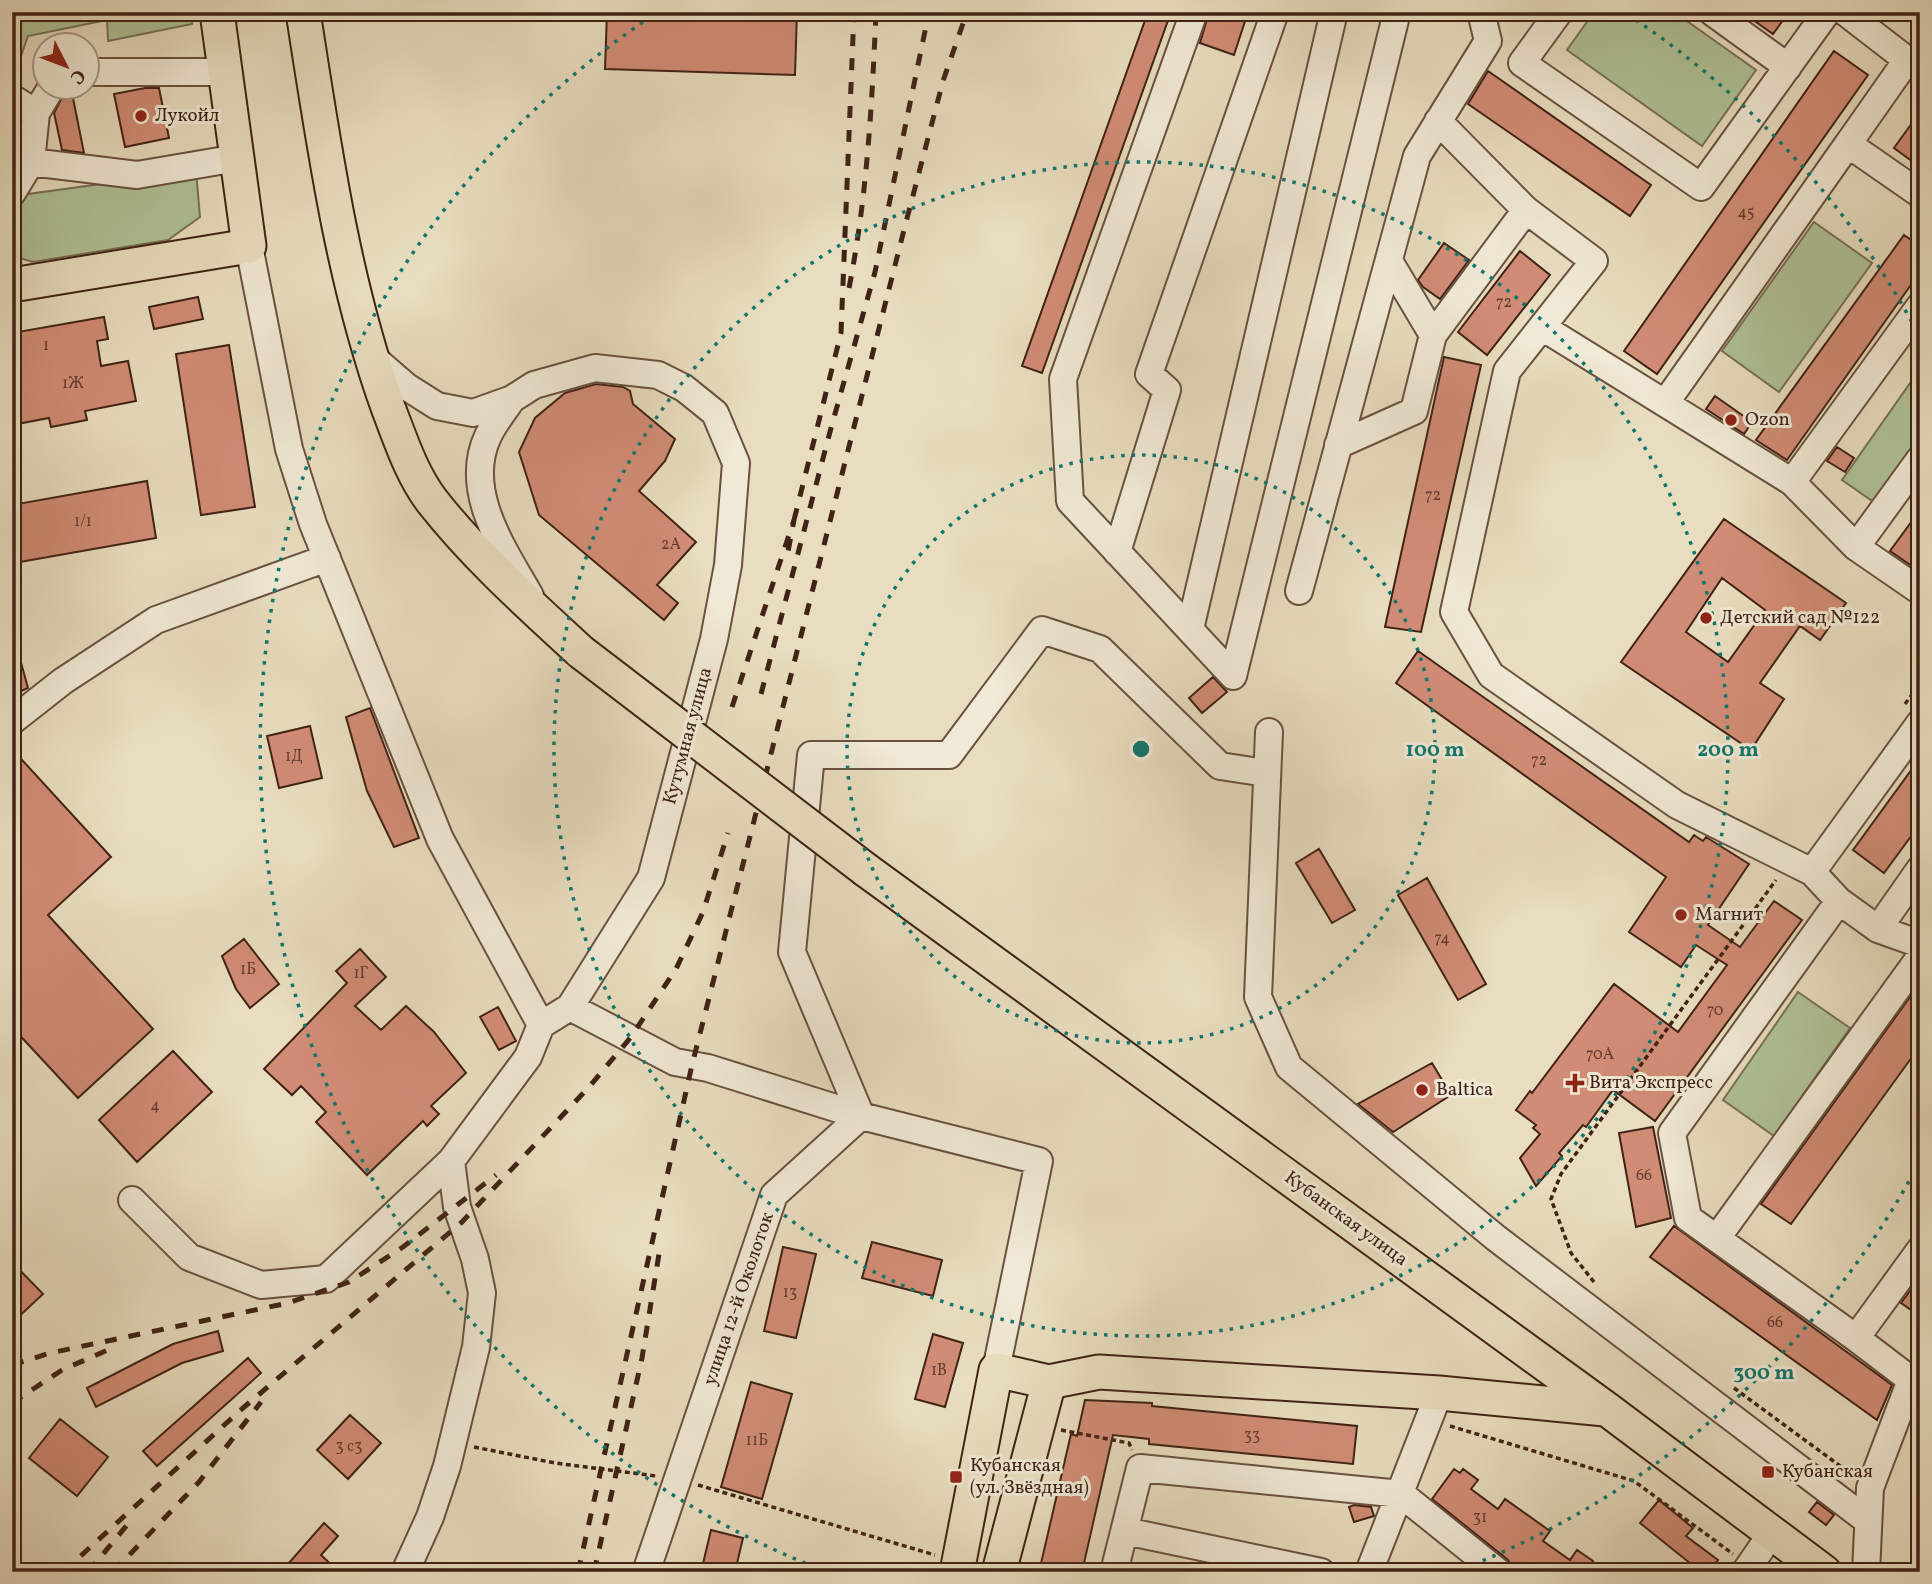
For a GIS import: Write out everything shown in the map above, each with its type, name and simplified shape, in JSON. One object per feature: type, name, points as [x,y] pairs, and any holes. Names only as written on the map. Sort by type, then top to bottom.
[{"type":"main road","points":[[12,285],[249,246],[217,12]]},
{"type":"main road","name":"Кубанская улица","points":[[303,12],[327,166],[369,354],[405,452],[431,500],[541,616],[580,652],[866,870],[1608,1410],[1824,1572]]},
{"type":"main road","points":[[958,1567],[996,1370],[1049,1382],[1099,1372],[1434,1406],[1608,1410]]},
{"type":"main road","points":[[999,1572],[1049,1382]]},
{"type":"street","points":[[1194,12],[1063,379],[1070,502],[1233,676],[1396,12]]},
{"type":"street","points":[[1117,552],[1167,390],[1149,374],[1275,12]]},
{"type":"street","points":[[1189,629],[1334,12]]},
{"type":"street","points":[[1481,12],[1488,41],[1701,187],[1827,12]]},
{"type":"street","points":[[1522,63],[1559,12]]},
{"type":"street","points":[[1712,12],[1788,67]]},
{"type":"street","points":[[1666,402],[1848,144],[1913,65],[1845,12]]},
{"type":"street","points":[[1299,592],[1417,156],[1488,41]]},
{"type":"street","points":[[102,72],[225,72]]},
{"type":"street","points":[[12,98],[37,113]]},
{"type":"street","points":[[12,193],[31,162],[37,113],[43,102]]},
{"type":"street","points":[[1438,121],[1526,210],[1594,261],[1507,372],[1454,612],[1491,675],[1677,805],[1812,872],[1839,901],[1878,929],[1920,944]]},
{"type":"street","points":[[1848,144],[1920,194]]},
{"type":"street","points":[[31,162],[137,175],[237,158]]},
{"type":"street","points":[[1338,445],[1413,411],[1433,335],[1526,210]]},
{"type":"street","points":[[132,1200],[189,1257],[261,1285],[326,1279],[451,1161],[528,1057],[541,1025],[440,839],[327,558],[289,449],[249,246]]},
{"type":"street","points":[[1389,261],[1433,335]]},
{"type":"street","points":[[1792,482],[1920,306]]},
{"type":"street","points":[[1542,327],[1792,482],[1856,547],[1920,592]]},
{"type":"street","points":[[369,354],[407,387],[438,406],[473,413],[512,399]]},
{"type":"street","name":"Кутумная улица","points":[[512,399],[534,386],[595,368],[625,369],[658,375],[684,388],[715,413],[736,463],[728,565],[714,639],[651,877],[570,1007],[541,1025]]},
{"type":"street","points":[[512,399],[488,436],[482,454],[480,481],[488,519],[541,616]]},
{"type":"street","points":[[1856,547],[1920,459]]},
{"type":"street","points":[[12,721],[63,681],[156,620],[327,558]]},
{"type":"street","points":[[861,1116],[792,952],[811,755],[948,755],[1042,629],[1100,649],[1220,766],[1266,773]]},
{"type":"street","points":[[1812,872],[1920,723]]},
{"type":"street","points":[[1269,732],[1258,997],[1289,1067],[1496,1237],[1868,1521]]},
{"type":"street","points":[[1878,929],[1920,869]]},
{"type":"street","points":[[1839,901],[1672,1133],[1688,1218],[1915,1378],[1870,1488],[1866,1572]]},
{"type":"street","points":[[1717,1238],[1920,957]]},
{"type":"street","points":[[570,1007],[675,1062],[708,1068],[861,1116],[1039,1161],[996,1370]]},
{"type":"street","name":"улица 12-й Околоток","points":[[646,1572],[774,1195],[861,1116]]},
{"type":"street","points":[[405,1572],[430,1517],[476,1347],[482,1293],[475,1259],[457,1207],[451,1161]]},
{"type":"street","points":[[1857,1338],[1920,1250]]},
{"type":"street","points":[[1369,1572],[1434,1406]]},
{"type":"street","points":[[1114,1572],[1140,1468],[1401,1494],[1498,1572]]},
{"type":"street","points":[[1125,1531],[1321,1572]]},
{"type":"street","points":[[1747,1569],[1772,1533]]},
{"type":"path","points":[[1434,1406],[1634,1481],[1747,1569]]},
{"type":"path","points":[[1052,1429],[1129,1443],[1140,1468]]},
{"type":"path","points":[[451,1443],[555,1463],[583,1464],[677,1479],[958,1567]]},
{"type":"green space","points":[[26,12],[193,12],[192,24],[108,41],[107,20],[48,32],[32,32],[21,56],[12,57],[12,17]]},
{"type":"green space","points":[[1594,12],[1674,12],[1756,70],[1702,146],[1567,50]]},
{"type":"green space","points":[[196,171],[200,217],[168,240],[33,262],[16,257],[11,242],[11,225],[14,209],[21,195]]},
{"type":"green space","points":[[1814,222],[1872,263],[1779,392],[1722,351]]},
{"type":"green space","points":[[1920,369],[1920,444],[1878,505],[1842,480]]},
{"type":"green space","points":[[1798,992],[1850,1028],[1774,1136],[1723,1100]]},
{"type":"building","points":[[607,12],[797,12],[795,75],[605,69]]},
{"type":"building","points":[[1148,12],[1171,12],[1042,373],[1022,366]]},
{"type":"building","points":[[1209,12],[1248,12],[1234,55],[1200,43]]},
{"type":"building","points":[[1742,12],[1789,12],[1773,34]]},
{"type":"building","points":[[1834,51],[1868,75],[1657,374],[1624,351]]},
{"type":"building","points":[[1488,71],[1651,185],[1630,216],[1468,104]]},
{"type":"building","name":"Лукойл","points":[[159,88],[169,138],[125,147],[114,94]]},
{"type":"building","points":[[60,102],[74,102],[84,153],[62,150],[54,113]]},
{"type":"building","points":[[1920,112],[1920,167],[1894,148]]},
{"type":"building","points":[[1904,235],[1920,246],[1920,272],[1787,460],[1756,440]]},
{"type":"building","points":[[1444,243],[1469,260],[1440,299],[1418,280]]},
{"type":"building","points":[[1520,251],[1550,275],[1487,355],[1458,332]]},
{"type":"building","points":[[198,297],[203,319],[154,329],[149,307]]},
{"type":"building","points":[[104,317],[108,339],[97,341],[101,366],[128,361],[136,401],[85,411],[87,420],[51,427],[49,418],[12,425],[12,333]]},
{"type":"building","points":[[229,345],[255,507],[201,515],[176,354]]},
{"type":"building","points":[[1444,357],[1481,365],[1421,632],[1385,627]]},
{"type":"building","points":[[596,384],[623,387],[630,391],[633,404],[675,439],[665,461],[639,491],[696,542],[657,585],[678,603],[664,620],[539,515],[519,452],[535,418],[565,393]]},
{"type":"building","points":[[1715,396],[1752,422],[1744,434],[1706,409]]},
{"type":"building","points":[[1837,447],[1854,458],[1845,472],[1827,461]]},
{"type":"building","points":[[147,481],[156,538],[14,563],[12,505]]},
{"type":"building","points":[[1920,510],[1920,571],[1919,571],[1890,551]]},
{"type":"building","points":[[1724,519],[1846,603],[1820,640],[1800,626],[1760,683],[1784,699],[1751,750],[1621,662]],"holes":[[[1722,578],[1765,610],[1728,662],[1686,632]]]},
{"type":"building","points":[[17,648],[28,688],[12,695],[12,649]]},
{"type":"building","points":[[1418,651],[1689,842],[1694,835],[1703,841],[1706,837],[1749,864],[1708,925],[1740,947],[1774,901],[1802,920],[1655,1121],[1613,1090],[1586,1127],[1583,1125],[1559,1153],[1562,1156],[1536,1186],[1520,1158],[1540,1134],[1533,1128],[1536,1125],[1516,1110],[1530,1091],[1532,1093],[1614,984],[1678,1032],[1727,965],[1696,945],[1681,967],[1629,932],[1666,877],[1396,683]]},
{"type":"building","points":[[1213,677],[1227,692],[1202,713],[1189,698]]},
{"type":"building","points":[[370,708],[419,838],[394,847],[367,791],[346,717]]},
{"type":"building","points":[[310,726],[322,778],[279,788],[267,736]]},
{"type":"building","points":[[12,749],[111,857],[48,915],[153,1029],[78,1098],[12,1027]]},
{"type":"building","points":[[1920,758],[1920,824],[1884,873],[1853,850]]},
{"type":"building","points":[[1319,849],[1355,910],[1332,923],[1296,863]]},
{"type":"building","points":[[1427,878],[1486,984],[1458,1000],[1398,895]]},
{"type":"building","points":[[244,939],[279,984],[250,1008],[236,989],[222,956]]},
{"type":"building","points":[[360,949],[386,977],[355,1006],[381,1030],[406,1006],[434,1032],[466,1073],[431,1106],[439,1114],[427,1126],[423,1121],[367,1175],[316,1122],[326,1112],[301,1086],[292,1095],[264,1069],[347,983],[336,971]]},
{"type":"building","points":[[1910,997],[1920,1004],[1920,1046],[1791,1224],[1761,1204]]},
{"type":"building","points":[[498,1007],[516,1041],[499,1050],[480,1017]]},
{"type":"building","points":[[173,1051],[212,1092],[137,1162],[99,1120]]},
{"type":"building","points":[[1432,1063],[1451,1095],[1393,1132],[1358,1104]]},
{"type":"building","points":[[1653,1127],[1671,1218],[1636,1227],[1619,1133]]},
{"type":"building","points":[[1674,1226],[1892,1385],[1877,1420],[1650,1257]]},
{"type":"building","points":[[872,1242],[942,1260],[933,1296],[862,1278]]},
{"type":"building","points":[[783,1247],[816,1254],[796,1338],[764,1331]]},
{"type":"building","points":[[12,1262],[43,1294],[12,1323]]},
{"type":"building","points":[[1920,1277],[1920,1316],[1901,1303]]},
{"type":"building","points":[[218,1331],[223,1351],[182,1363],[96,1407],[87,1388],[173,1344]]},
{"type":"building","points":[[933,1334],[963,1343],[945,1407],[915,1399]]},
{"type":"building","points":[[248,1358],[261,1373],[157,1466],[143,1451]]},
{"type":"building","points":[[751,1382],[792,1394],[762,1499],[721,1487]]},
{"type":"building","points":[[1085,1400],[1152,1403],[1152,1406],[1357,1426],[1353,1464],[1149,1444],[1149,1439],[1113,1435],[1082,1572],[1039,1572],[1071,1434],[1077,1436]]},
{"type":"building","points":[[350,1415],[381,1443],[348,1479],[317,1450]]},
{"type":"building","points":[[60,1419],[108,1457],[77,1496],[29,1458]]},
{"type":"building","points":[[1454,1469],[1460,1473],[1463,1469],[1478,1480],[1471,1489],[1498,1509],[1505,1499],[1550,1531],[1543,1541],[1570,1560],[1577,1550],[1593,1561],[1587,1572],[1513,1570],[1508,1560],[1432,1499]]},
{"type":"building","points":[[1659,1500],[1693,1528],[1686,1536],[1718,1560],[1709,1572],[1701,1572],[1640,1523]]},
{"type":"building","points":[[1817,1502],[1834,1515],[1826,1525],[1809,1512]]},
{"type":"building","points":[[1349,1507],[1371,1507],[1374,1516],[1354,1522]]},
{"type":"building","points":[[324,1523],[338,1536],[321,1555],[339,1572],[281,1572]]},
{"type":"building","points":[[711,1530],[743,1538],[735,1572],[701,1572]]},
{"type":"railway","points":[[794,520],[841,333],[854,12]]},
{"type":"railway","points":[[849,288],[864,185],[876,12]]},
{"type":"railway","points":[[761,694],[875,272],[929,12]]},
{"type":"railway","points":[[578,1572],[692,1065],[905,226],[943,81],[967,12]]},
{"type":"railway","points":[[732,707],[794,520],[787,557]]},
{"type":"railway","points":[[63,1572],[243,1408],[462,1222],[589,1087],[631,1037],[676,969],[703,912],[728,833]]},
{"type":"railway","points":[[12,1365],[50,1353],[288,1303],[349,1282],[403,1247],[496,1175]]},
{"type":"railway","points":[[594,1572],[642,1358],[659,1254]]},
{"type":"railway","points":[[12,1403],[62,1370],[117,1346]]},
{"type":"railway","points":[[113,1572],[199,1482],[261,1402]]},
{"type":"railway","points":[[88,1572],[132,1519]]},
{"type":"place","name":"Лукойл","points":[[141,116]]},
{"type":"place","name":"Ozon","points":[[1731,420]]},
{"type":"place","name":"Детский сад №122","points":[[1706,618]]},
{"type":"place","name":"Магнит","points":[[1681,915]]},
{"type":"place","name":"Вита Экспресс","points":[[1575,1083]]},
{"type":"place","name":"Baltica","points":[[1422,1090]]},
{"type":"place","name":"Кубанская","points":[[1768,1472]]},
{"type":"place","name":"Кубанская (ул. Звёздная)","points":[[956,1477]]}]
